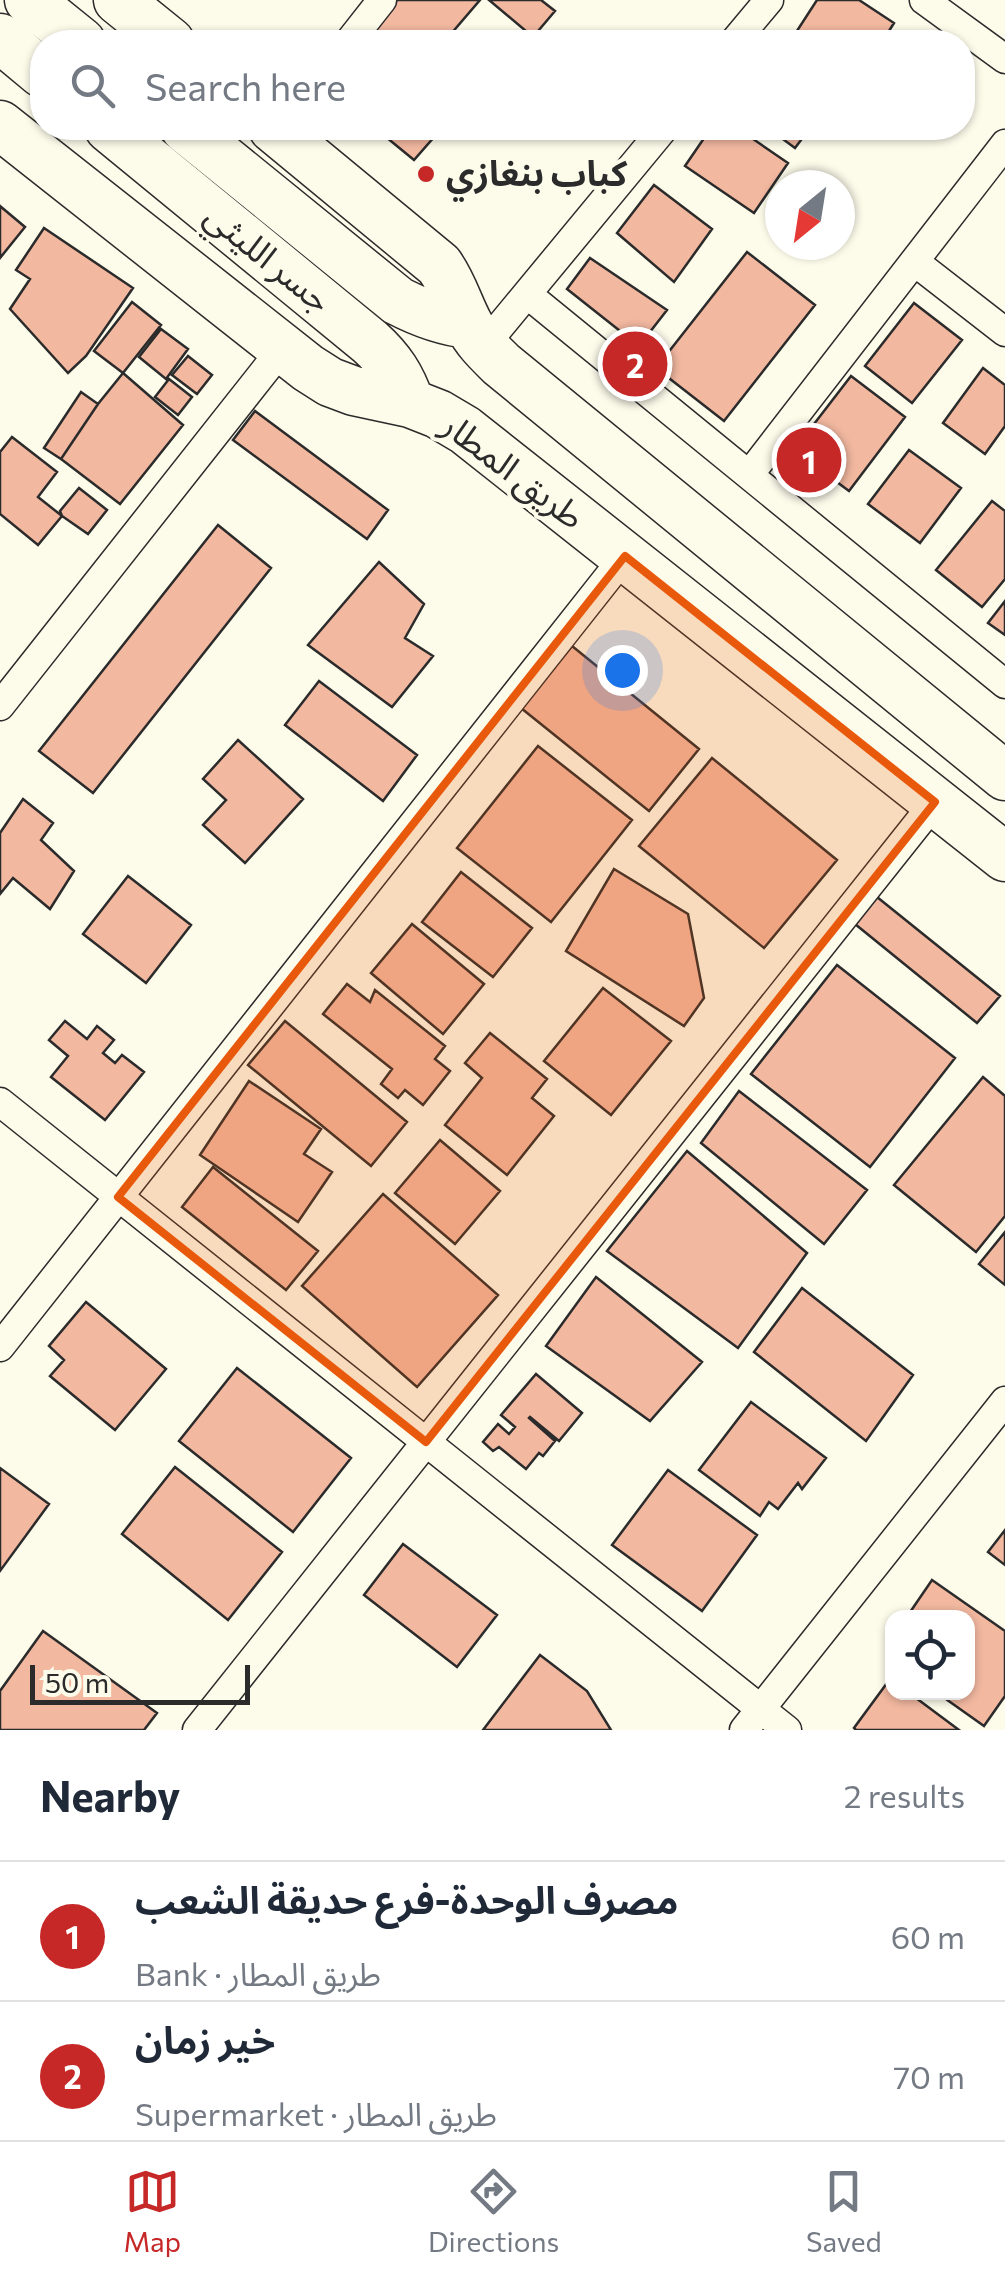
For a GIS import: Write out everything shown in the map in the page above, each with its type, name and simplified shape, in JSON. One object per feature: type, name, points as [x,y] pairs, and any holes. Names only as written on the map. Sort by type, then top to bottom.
[{"type":"highway","points":[[29,0],[66,30]]},
{"type":"highway","points":[[118,0],[155,30]]},
{"type":"highway","points":[[0,38],[30,63]]},
{"type":"highway","name":"طريق المطار","points":[[0,126],[308,368],[354,392],[410,403],[465,430],[1005,857]]},
{"type":"highway","name":"جسر الليثي","points":[[124,140],[370,342],[389,360],[410,403]]},
{"type":"highway","name":"جسر الليثي","points":[[200,140],[398,302],[476,336]]},
{"type":"highway","name":"طريق المطار","points":[[292,140],[439,265],[476,336],[501,364],[1005,776]]},
{"type":"street","points":[[358,30],[382,0]]},
{"type":"street","points":[[744,30],[769,0]]},
{"type":"street","points":[[924,0],[965,30]]},
{"type":"street","points":[[975,37],[1005,59]]},
{"type":"street","points":[[476,336],[526,294],[654,140]]},
{"type":"street","points":[[750,476],[1005,144]]},
{"type":"street","points":[[915,262],[1005,332]]},
{"type":"street","points":[[526,294],[1005,684]]},
{"type":"street","points":[[0,706],[282,349]]},
{"type":"street","points":[[0,1347],[624,556]]},
{"type":"street","points":[[197,1730],[935,802]]},
{"type":"street","points":[[0,1102],[426,1442],[752,1720],[787,1730]]},
{"type":"street","points":[[752,1720],[1005,1402]]},
{"type":"highlighted area","points":[[625,556],[935,802],[426,1442],[118,1197]]},
{"type":"building","points":[[397,0],[480,0],[454,30],[371,30]]},
{"type":"building","points":[[489,0],[541,0],[555,11],[539,30],[525,30]]},
{"type":"building","points":[[817,0],[859,0],[894,23],[890,30],[798,30]]},
{"type":"building","points":[[390,140],[432,140],[414,160]]},
{"type":"building","points":[[703,140],[754,140],[788,163],[783,170],[765,170],[765,197],[754,213],[685,166]]},
{"type":"building","points":[[784,140],[801,140],[795,148]]},
{"type":"building","points":[[654,185],[712,229],[674,282],[617,233]]},
{"type":"building","points":[[0,206],[25,227],[0,258]]},
{"type":"building","points":[[44,228],[133,288],[86,356],[68,373],[10,309],[30,279],[16,270]]},
{"type":"building","points":[[747,252],[815,305],[724,421],[656,368]]},
{"type":"building","points":[[590,258],[667,310],[639,346],[567,289]]},
{"type":"building","points":[[132,302],[161,325],[123,373],[94,351]]},
{"type":"building","points":[[914,303],[962,340],[912,403],[865,366]]},
{"type":"building","points":[[161,329],[188,349],[166,379],[139,357]]},
{"type":"building","points":[[188,356],[212,375],[197,394],[172,375]]},
{"type":"building","points":[[983,368],[1005,385],[1005,426],[985,454],[943,423]]},
{"type":"building","points":[[123,373],[183,425],[120,504],[61,459]]},
{"type":"building","points":[[851,376],[905,417],[849,491],[794,450]]},
{"type":"building","points":[[169,379],[192,397],[178,415],[155,397]]},
{"type":"building","points":[[81,392],[98,404],[61,459],[44,448]]},
{"type":"building","points":[[255,411],[388,510],[367,539],[233,440]]},
{"type":"building","points":[[12,437],[57,472],[38,497],[62,516],[38,545],[0,514],[0,452]]},
{"type":"building","points":[[909,450],[961,488],[920,543],[868,504]]},
{"type":"building","points":[[79,488],[107,510],[88,534],[60,511]]},
{"type":"building","points":[[992,501],[1005,511],[1005,579],[982,607],[936,570]]},
{"type":"building","points":[[218,525],[271,568],[93,793],[39,751]]},
{"type":"building","points":[[379,562],[424,604],[405,638],[433,656],[392,707],[308,645]]},
{"type":"building","points":[[1005,601],[1005,635],[988,623]]},
{"type":"building","points":[[572,646],[699,749],[649,811],[521,708]]},
{"type":"building","points":[[319,681],[417,755],[383,801],[285,725]]},
{"type":"building","points":[[238,740],[303,799],[245,863],[203,825],[226,800],[203,779]]},
{"type":"building","points":[[538,746],[632,820],[551,922],[457,848]]},
{"type":"building","points":[[712,758],[837,860],[764,948],[639,846]]},
{"type":"building","points":[[23,799],[53,823],[41,840],[74,871],[50,909],[13,878],[0,894],[0,833]]},
{"type":"building","points":[[614,869],[688,914],[704,998],[684,1026],[566,951]]},
{"type":"building","points":[[461,872],[532,928],[493,977],[422,922]]},
{"type":"building","points":[[128,876],[191,925],[146,983],[83,934]]},
{"type":"building","points":[[877,897],[1000,996],[977,1023],[855,924]]},
{"type":"building","points":[[412,924],[484,984],[443,1034],[371,973]]},
{"type":"building","points":[[837,965],[955,1058],[870,1167],[751,1074]]},
{"type":"building","points":[[347,984],[370,1002],[375,990],[445,1046],[435,1059],[450,1071],[423,1105],[405,1090],[398,1098],[381,1084],[392,1069],[323,1014]]},
{"type":"building","points":[[603,988],[671,1041],[611,1115],[544,1061]]},
{"type":"building","points":[[65,1021],[87,1039],[97,1026],[114,1040],[103,1053],[115,1063],[122,1055],[144,1072],[105,1120],[51,1077],[68,1056],[49,1040]]},
{"type":"building","points":[[285,1021],[407,1122],[371,1166],[248,1065]]},
{"type":"building","points":[[490,1033],[547,1079],[532,1098],[554,1116],[507,1175],[445,1125],[482,1078],[465,1063]]},
{"type":"building","points":[[983,1077],[1005,1096],[1005,1216],[976,1252],[894,1185]]},
{"type":"building","points":[[249,1081],[321,1129],[304,1154],[332,1172],[298,1222],[200,1155]]},
{"type":"building","points":[[739,1091],[867,1190],[824,1244],[701,1143]]},
{"type":"building","points":[[440,1140],[500,1191],[455,1244],[395,1193]]},
{"type":"building","points":[[687,1151],[807,1253],[738,1348],[607,1251]]},
{"type":"building","points":[[213,1167],[318,1251],[286,1290],[182,1207]]},
{"type":"building","points":[[383,1194],[498,1295],[417,1387],[302,1286]]},
{"type":"building","points":[[1005,1232],[1005,1285],[979,1264]]},
{"type":"building","points":[[596,1277],[702,1362],[650,1421],[546,1346]]},
{"type":"building","points":[[802,1288],[913,1375],[866,1441],[754,1352]]},
{"type":"building","points":[[86,1302],[166,1369],[115,1430],[50,1376],[64,1360],[49,1346]]},
{"type":"building","points":[[237,1368],[351,1458],[293,1532],[179,1441]]},
{"type":"building","points":[[536,1374],[582,1413],[559,1441],[529,1418],[555,1441],[526,1469],[499,1447],[493,1451],[483,1442],[498,1424],[509,1434],[515,1427],[501,1415]]},
{"type":"building","points":[[751,1402],[826,1458],[802,1489],[798,1483],[778,1509],[769,1502],[760,1516],[699,1470]]},
{"type":"building","points":[[175,1467],[282,1552],[228,1620],[122,1534]]},
{"type":"building","points":[[0,1468],[49,1504],[0,1571]]},
{"type":"building","points":[[668,1470],[757,1535],[702,1611],[612,1545]]},
{"type":"building","points":[[1005,1530],[1005,1565],[988,1552]]},
{"type":"building","points":[[403,1544],[497,1615],[457,1667],[364,1595]]},
{"type":"building","points":[[932,1580],[975,1610],[911,1610]]},
{"type":"building","points":[[975,1610],[1005,1631],[1005,1696],[984,1726],[947,1700],[975,1700]]},
{"type":"building","points":[[43,1631],[157,1713],[144,1730],[0,1730],[0,1691]]},
{"type":"building","points":[[540,1655],[587,1691],[611,1730],[483,1730]]},
{"type":"building","points":[[885,1686],[885,1700],[919,1700],[959,1730],[856,1730]]},
{"type":"place","name":"كباب بنغازي","points":[[426,174]]},
{"type":"place","name":"خير زمان","points":[[635,364]]},
{"type":"place","name":"مصرف الوحدة-فرع حديقة الشعب","points":[[809,460]]}]
